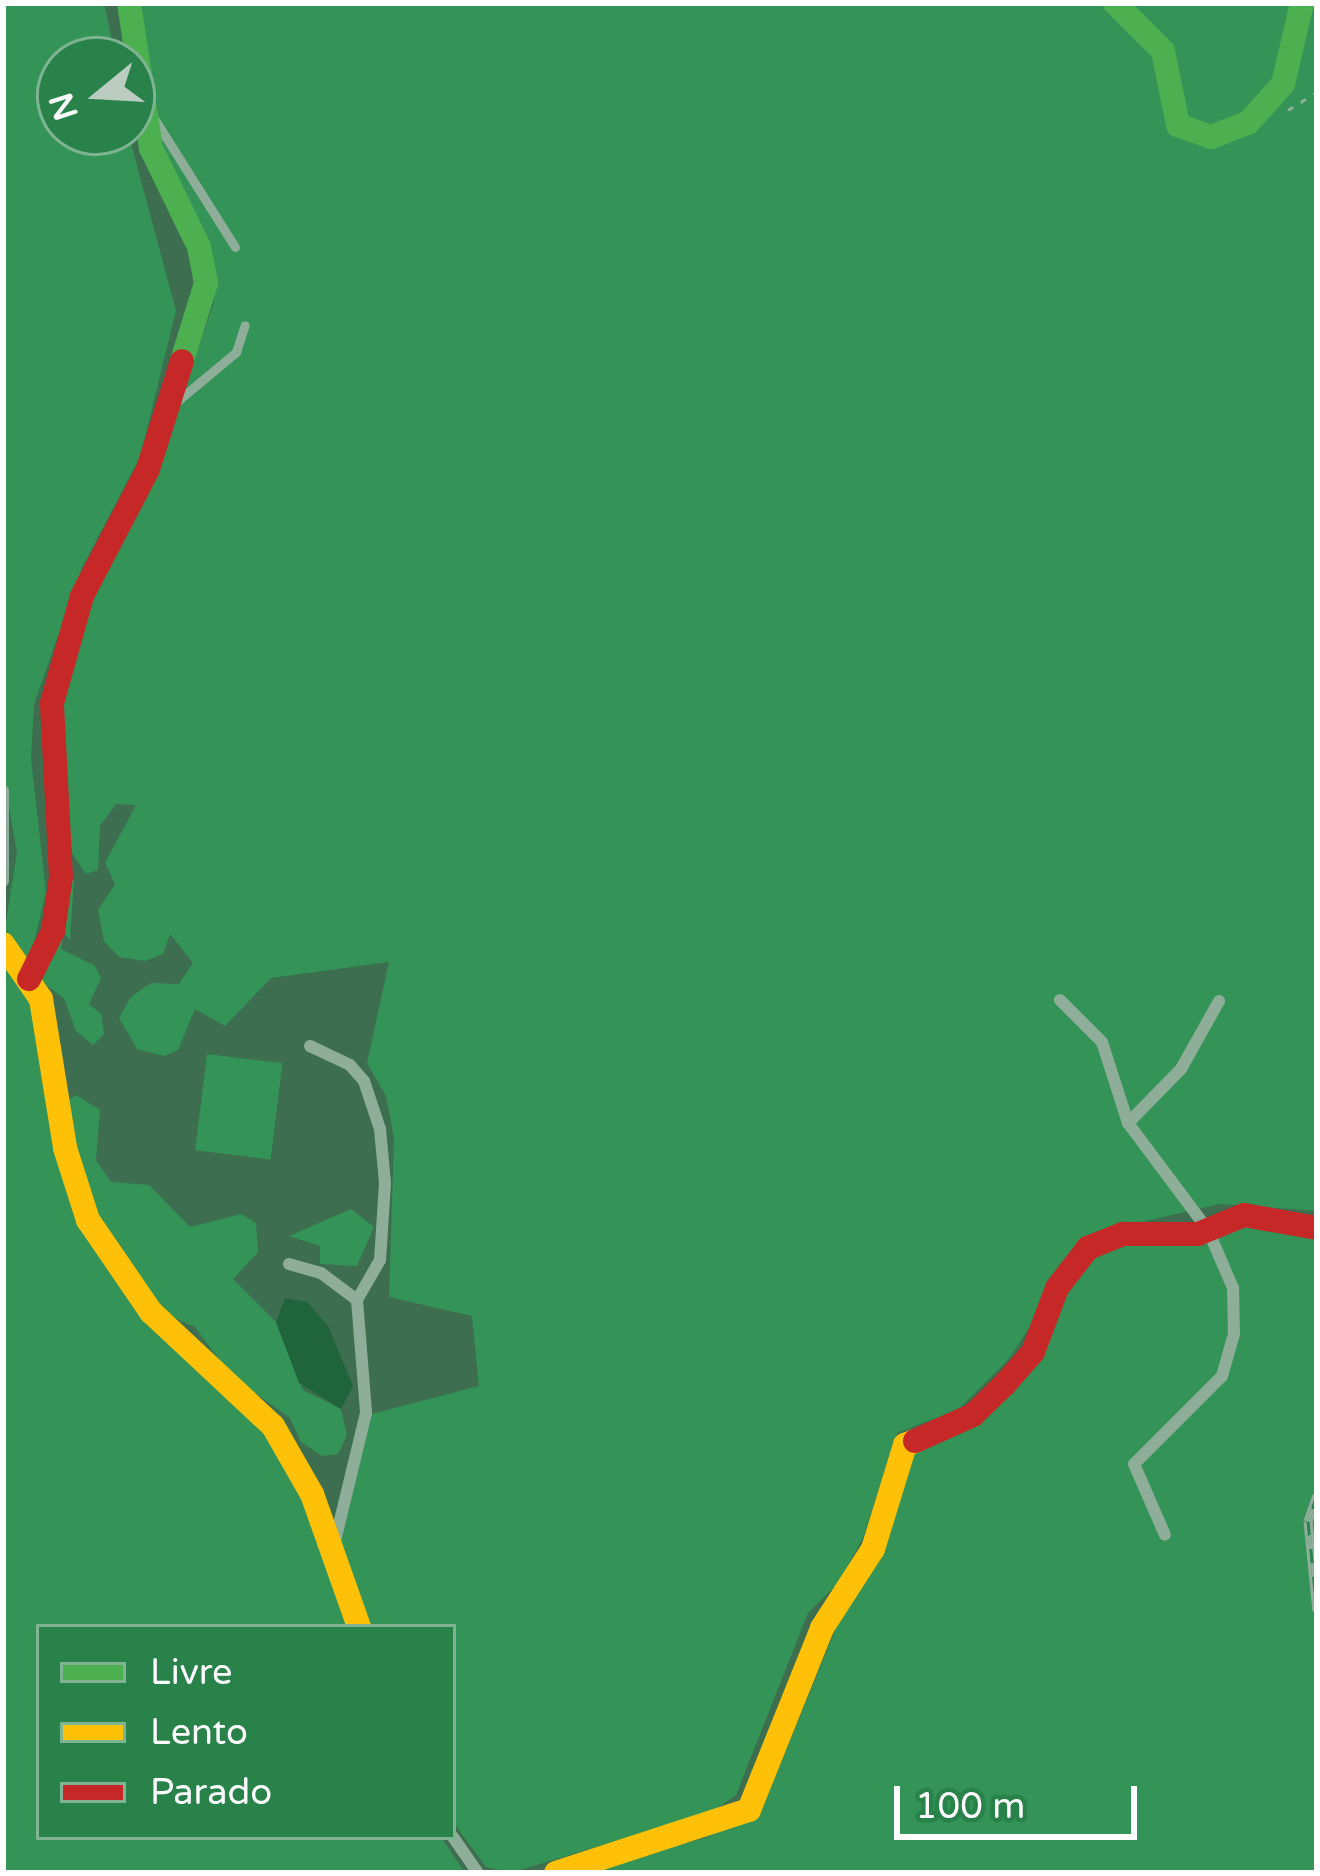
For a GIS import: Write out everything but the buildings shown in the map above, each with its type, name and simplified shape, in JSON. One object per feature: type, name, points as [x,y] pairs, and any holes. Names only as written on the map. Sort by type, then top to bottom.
[{"type":"street","points":[[129,3],[134,36]]},
{"type":"street","points":[[1115,3],[1163,51],[1178,125],[1211,137],[1248,123],[1283,84],[1302,3]]},
{"type":"street","points":[[29,979],[53,931],[61,877],[52,703],[82,596],[148,470],[206,283],[199,247],[155,156]]},
{"type":"street","points":[[3,791],[3,881]]},
{"type":"street","points":[[3,944],[29,979],[46,1021],[65,1148],[88,1220],[151,1312],[273,1426],[312,1494],[358,1624]]},
{"type":"street","points":[[1060,1000],[1102,1042],[1128,1123],[1208,1230],[1228,1267],[1235,1312],[1222,1376],[1134,1463],[1166,1535]]},
{"type":"street","points":[[1128,1123],[1181,1069],[1220,1001]]},
{"type":"street","points":[[310,1046],[350,1065],[380,1129],[383,1242],[357,1300],[366,1413],[334,1533],[336,1560]]},
{"type":"street","points":[[556,1873],[748,1810],[822,1628],[873,1549],[905,1445],[973,1415],[1023,1364],[1057,1288],[1088,1248],[1123,1234],[1208,1230],[1244,1215],[1317,1228]]},
{"type":"street","points":[[289,1264],[321,1273],[357,1300]]},
{"type":"street","points":[[455,1840],[478,1873]]},
{"type":"lane","points":[[156,121],[235,247]]},
{"type":"lane","points":[[168,410],[236,352],[245,325]]},
{"type":"shaded area","points":[[3,3],[104,3],[111,36],[36,36],[36,156],[134,156],[176,311],[140,457],[82,568],[34,704],[31,759],[46,892],[28,968],[5,929],[17,852],[3,773]]},
{"type":"shaded area","points":[[135,3],[1101,3],[1177,83],[1121,3],[1317,3],[1317,1211],[1220,1204],[1089,1234],[1009,1359],[959,1409],[897,1433],[863,1538],[839,1582],[808,1613],[736,1795],[712,1812],[510,1873],[486,1867],[456,1826],[456,1624],[363,1624],[340,1546],[371,1414],[479,1386],[472,1316],[389,1297],[394,1138],[386,1096],[367,1063],[389,962],[271,978],[225,1026],[195,1009],[178,1050],[164,1056],[137,1049],[119,1018],[131,997],[151,983],[179,984],[193,963],[170,934],[163,954],[145,961],[119,957],[104,941],[98,910],[115,884],[105,863],[136,805],[116,804],[100,826],[98,870],[86,874],[72,853],[56,730],[81,626],[175,418],[214,302],[214,278],[157,136],[156,36],[140,36]]},
{"type":"shaded area","points":[[66,865],[74,881],[70,940],[64,933],[61,949],[95,966],[101,978],[89,1004],[101,1014],[104,1034],[93,1045],[76,1031],[64,998],[35,977]]},
{"type":"shaded area","points":[[3,959],[30,1000],[76,1213],[266,1432],[298,1481],[350,1624],[36,1624],[36,1840],[443,1840],[465,1873],[3,1873]]},
{"type":"shaded area","points":[[207,1054],[282,1063],[271,1160],[195,1150]]},
{"type":"shaded area","points":[[76,1095],[100,1110],[96,1160],[111,1182],[149,1185],[190,1227],[241,1214],[256,1223],[258,1252],[233,1279],[276,1322],[303,1390],[341,1409],[347,1435],[338,1454],[322,1456],[301,1442],[290,1418],[231,1376],[195,1327],[163,1313],[97,1227],[65,1103]]},
{"type":"shaded area","points":[[351,1209],[374,1227],[357,1266],[320,1264],[320,1246],[289,1236]]},
{"type":"shaded area","points":[[1236,1225],[1317,1237],[1317,1873],[578,1873],[705,1838],[763,1807],[906,1457],[964,1429],[1078,1272],[1109,1245]]},
{"type":"shaded area","points":[[285,1298],[307,1302],[328,1326],[353,1386],[341,1409],[299,1383],[276,1322]]},
{"type":"railway","points":[[1317,1495],[1308,1521],[1317,1611]]},
{"type":"traffic: fast","points":[[129,3],[151,148],[199,247],[206,283],[182,361]]},
{"type":"traffic: fast","points":[[1115,3],[1163,51],[1178,125],[1211,137],[1248,123],[1283,84],[1302,3]]},
{"type":"traffic: slow","points":[[3,944],[41,999],[65,1148],[88,1220],[151,1312],[273,1426],[312,1494],[358,1624]]},
{"type":"traffic: slow","points":[[556,1873],[749,1810],[822,1628],[873,1549],[905,1445],[915,1441]]},
{"type":"traffic: jam","points":[[29,979],[53,931],[61,877],[52,703],[82,596],[148,469],[182,361]]},
{"type":"traffic: jam","points":[[915,1441],[973,1415],[1005,1384],[1033,1352],[1057,1288],[1088,1248],[1123,1234],[1198,1234],[1244,1215],[1317,1228]]}]
